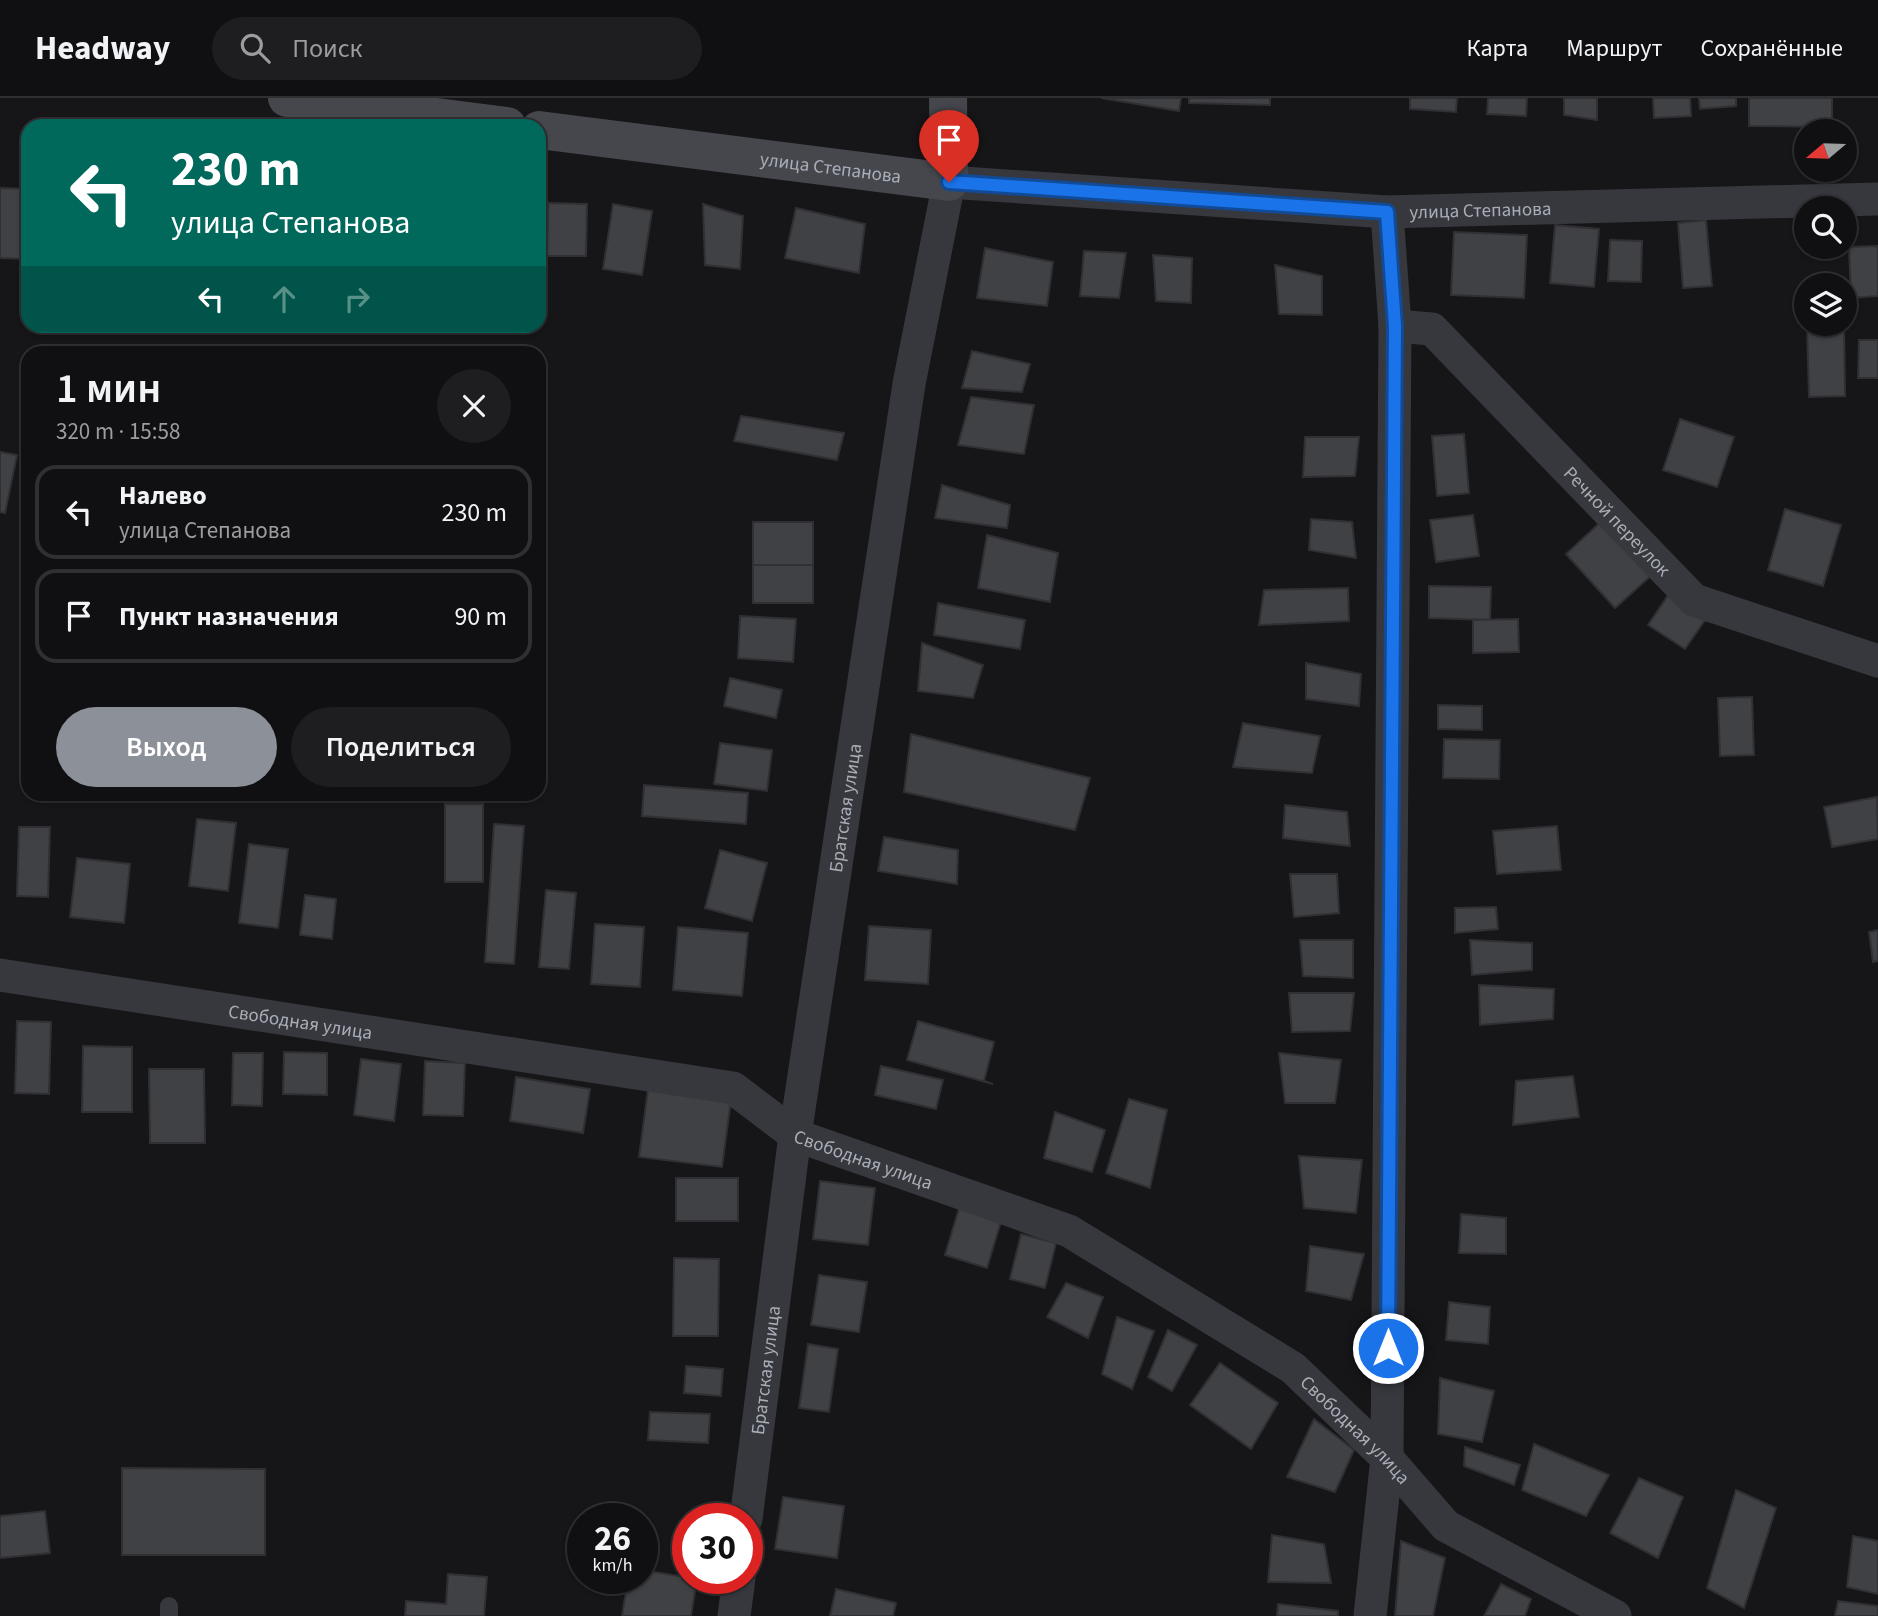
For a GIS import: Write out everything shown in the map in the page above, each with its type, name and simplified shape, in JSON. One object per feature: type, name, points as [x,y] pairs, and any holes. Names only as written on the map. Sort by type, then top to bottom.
[{"type":"street","points":[[286,98],[452,119]]},
{"type":"street","name":"Братская улица","points":[[748,1503],[795,1135],[909,384],[949,182],[948,98]]},
{"type":"street","name":"улица Степанова","points":[[546,131],[949,182],[1387,212],[1878,199]]},
{"type":"street","points":[[1370,1616],[1387,1458],[1395,326],[1387,212]]},
{"type":"street","name":"Речной переулок","points":[[1395,326],[1432,329],[1694,600],[1878,661]]},
{"type":"street","name":"Свободная улица","points":[[0,975],[733,1088],[795,1135],[1069,1231],[1293,1368],[1387,1458],[1446,1526],[1615,1616]]},
{"type":"street","points":[[734,1616],[736,1594]]},
{"type":"building","points":[[1101,98],[1181,98],[1179,111]]},
{"type":"building","points":[[1189,98],[1270,98],[1270,105],[1189,103]]},
{"type":"building","points":[[1410,98],[1457,98],[1456,112],[1410,109]]},
{"type":"building","points":[[1488,98],[1527,98],[1526,116],[1487,114]]},
{"type":"building","points":[[1564,98],[1597,98],[1597,120],[1564,115]]},
{"type":"building","points":[[1653,98],[1690,98],[1691,116],[1654,118]]},
{"type":"building","points":[[1699,98],[1736,98],[1736,106],[1700,109]]},
{"type":"building","points":[[1749,98],[1832,98],[1832,119],[1794,119],[1794,127],[1749,126]]},
{"type":"building","points":[[0,188],[21,189],[21,259],[0,258]]},
{"type":"building","points":[[548,203],[587,204],[586,256],[547,256]]},
{"type":"building","points":[[613,204],[652,211],[642,275],[603,269]]},
{"type":"building","points":[[703,204],[743,216],[740,269],[705,265]]},
{"type":"building","points":[[796,208],[865,224],[859,273],[785,258]]},
{"type":"building","points":[[1706,220],[1712,286],[1683,288],[1678,223]]},
{"type":"building","points":[[1555,225],[1599,229],[1594,287],[1550,283]]},
{"type":"building","points":[[1454,232],[1527,235],[1524,298],[1451,295]]},
{"type":"building","points":[[1610,240],[1642,241],[1641,282],[1608,281]]},
{"type":"building","points":[[1878,246],[1878,296],[1857,298],[1857,273],[1850,273],[1849,259],[1857,259],[1857,247]]},
{"type":"building","points":[[985,248],[1053,262],[1047,306],[977,298]]},
{"type":"building","points":[[1084,251],[1126,253],[1119,298],[1080,296]]},
{"type":"building","points":[[1153,255],[1192,258],[1191,303],[1156,301]]},
{"type":"building","points":[[1275,265],[1322,276],[1322,315],[1279,314]]},
{"type":"building","points":[[1807,336],[1844,336],[1845,396],[1809,397]]},
{"type":"building","points":[[1859,340],[1878,340],[1878,378],[1858,378]]},
{"type":"building","points":[[972,351],[1030,364],[1022,392],[962,388]]},
{"type":"building","points":[[971,397],[1034,405],[1024,454],[958,445]]},
{"type":"building","points":[[741,416],[844,433],[837,460],[734,441]]},
{"type":"building","points":[[1680,419],[1734,437],[1717,487],[1663,470]]},
{"type":"building","points":[[1464,434],[1469,493],[1437,496],[1432,436]]},
{"type":"building","points":[[1305,437],[1359,437],[1355,476],[1303,477]]},
{"type":"building","points":[[0,452],[17,455],[5,513],[0,512]]},
{"type":"building","points":[[942,485],[1010,505],[1007,528],[935,518]]},
{"type":"building","points":[[1785,509],[1841,525],[1823,586],[1768,570]]},
{"type":"building","points":[[1473,515],[1479,556],[1436,562],[1430,520]]},
{"type":"building","points":[[1311,519],[1352,522],[1356,558],[1309,550]]},
{"type":"building","points":[[1604,519],[1653,574],[1615,608],[1566,554]]},
{"type":"building","points":[[753,522],[813,522],[813,565],[753,565]]},
{"type":"building","points":[[987,535],[1058,553],[1050,602],[978,588]]},
{"type":"building","points":[[753,565],[813,565],[813,603],[753,603]]},
{"type":"building","points":[[1429,586],[1491,587],[1490,620],[1429,618]]},
{"type":"building","points":[[1348,588],[1349,621],[1259,625],[1264,590]]},
{"type":"building","points":[[1673,588],[1710,613],[1685,649],[1648,625]]},
{"type":"building","points":[[938,603],[1025,620],[1020,649],[934,635]]},
{"type":"building","points":[[740,616],[796,619],[793,662],[738,658]]},
{"type":"building","points":[[1518,619],[1519,652],[1473,653],[1473,620]]},
{"type":"building","points":[[922,643],[983,665],[973,698],[918,691]]},
{"type":"building","points":[[1306,663],[1361,674],[1359,706],[1306,699]]},
{"type":"building","points":[[730,678],[782,690],[776,718],[724,706]]},
{"type":"building","points":[[1752,697],[1754,755],[1720,756],[1718,698]]},
{"type":"building","points":[[1438,705],[1482,706],[1482,730],[1438,729]]},
{"type":"building","points":[[1243,723],[1320,736],[1312,773],[1233,767]]},
{"type":"building","points":[[911,734],[1090,778],[1075,830],[904,792]]},
{"type":"building","points":[[1444,739],[1500,740],[1499,779],[1443,778]]},
{"type":"building","points":[[720,743],[772,750],[767,791],[714,784]]},
{"type":"building","points":[[644,785],[748,793],[746,824],[642,816]]},
{"type":"building","points":[[1877,797],[1878,839],[1832,847],[1824,807]]},
{"type":"building","points":[[445,804],[483,804],[483,882],[445,882]]},
{"type":"building","points":[[1285,805],[1347,812],[1350,846],[1283,838]]},
{"type":"building","points":[[197,819],[236,823],[228,891],[189,886]]},
{"type":"building","points":[[494,824],[524,826],[514,964],[485,962]]},
{"type":"building","points":[[1557,826],[1561,870],[1497,874],[1493,831]]},
{"type":"building","points":[[19,827],[50,827],[48,897],[17,896]]},
{"type":"building","points":[[884,837],[958,850],[957,884],[878,871]]},
{"type":"building","points":[[249,844],[288,849],[278,928],[239,923]]},
{"type":"building","points":[[720,850],[767,863],[752,921],[705,908]]},
{"type":"building","points":[[77,858],[130,864],[124,923],[70,917]]},
{"type":"building","points":[[1290,874],[1337,874],[1339,913],[1294,917]]},
{"type":"building","points":[[546,890],[576,893],[569,969],[539,967]]},
{"type":"building","points":[[305,895],[336,899],[332,939],[300,935]]},
{"type":"building","points":[[1496,907],[1498,929],[1455,933],[1455,908]]},
{"type":"building","points":[[595,924],[644,927],[640,987],[591,984]]},
{"type":"building","points":[[869,926],[931,930],[928,984],[865,980]]},
{"type":"building","points":[[678,927],[748,933],[742,996],[673,990]]},
{"type":"building","points":[[1878,930],[1878,961],[1873,962],[1869,932]]},
{"type":"building","points":[[1300,940],[1353,940],[1353,978],[1303,976]]},
{"type":"building","points":[[1470,940],[1532,943],[1532,970],[1472,975]]},
{"type":"building","points":[[1479,985],[1554,989],[1553,1019],[1480,1025]]},
{"type":"building","points":[[1289,993],[1354,993],[1350,1031],[1292,1032]]},
{"type":"building","points":[[17,1021],[51,1022],[49,1094],[15,1093]]},
{"type":"building","points":[[918,1021],[994,1042],[984,1081],[993,1084],[907,1060]]},
{"type":"building","points":[[83,1046],[132,1047],[132,1112],[82,1112]]},
{"type":"building","points":[[284,1052],[327,1053],[327,1095],[283,1094]]},
{"type":"building","points":[[233,1053],[263,1053],[262,1106],[232,1105]]},
{"type":"building","points":[[1279,1053],[1341,1060],[1335,1103],[1285,1103]]},
{"type":"building","points":[[361,1059],[401,1064],[394,1121],[354,1115]]},
{"type":"building","points":[[425,1061],[465,1063],[463,1116],[423,1115]]},
{"type":"building","points":[[881,1066],[943,1080],[936,1109],[875,1095]]},
{"type":"building","points":[[149,1069],[204,1069],[205,1143],[150,1143]]},
{"type":"building","points":[[1573,1076],[1579,1117],[1513,1125],[1516,1081]]},
{"type":"building","points":[[516,1077],[590,1089],[583,1133],[510,1121]]},
{"type":"building","points":[[648,1089],[731,1100],[722,1167],[639,1157]]},
{"type":"building","points":[[1129,1099],[1167,1110],[1150,1188],[1106,1173]]},
{"type":"building","points":[[1055,1112],[1105,1130],[1092,1172],[1044,1158]]},
{"type":"building","points":[[1299,1156],[1362,1160],[1356,1213],[1304,1208]]},
{"type":"building","points":[[676,1178],[738,1178],[738,1221],[676,1221]]},
{"type":"building","points":[[820,1181],[875,1188],[868,1245],[813,1239]]},
{"type":"building","points":[[960,1205],[1002,1218],[987,1268],[945,1255]]},
{"type":"building","points":[[1461,1214],[1506,1218],[1506,1254],[1459,1253]]},
{"type":"building","points":[[1021,1234],[1056,1243],[1045,1288],[1010,1279]]},
{"type":"building","points":[[1310,1246],[1364,1254],[1351,1300],[1306,1291]]},
{"type":"building","points":[[674,1258],[719,1259],[718,1336],[673,1336]]},
{"type":"building","points":[[819,1275],[867,1282],[859,1332],[811,1325]]},
{"type":"building","points":[[1066,1283],[1103,1297],[1088,1338],[1047,1317]]},
{"type":"building","points":[[1449,1302],[1490,1307],[1488,1344],[1446,1340]]},
{"type":"building","points":[[1117,1317],[1154,1331],[1132,1389],[1102,1374]]},
{"type":"building","points":[[1168,1330],[1197,1345],[1172,1391],[1148,1377]]},
{"type":"building","points":[[808,1344],[838,1349],[829,1412],[799,1408]]},
{"type":"building","points":[[1220,1363],[1278,1403],[1251,1449],[1190,1405]]},
{"type":"building","points":[[686,1366],[723,1369],[721,1396],[684,1393]]},
{"type":"building","points":[[1440,1378],[1494,1391],[1482,1442],[1438,1434]]},
{"type":"building","points":[[650,1412],[710,1414],[708,1443],[648,1440]]},
{"type":"building","points":[[1314,1419],[1354,1450],[1335,1492],[1287,1477]]},
{"type":"building","points":[[1534,1444],[1609,1475],[1586,1516],[1522,1490]]},
{"type":"building","points":[[1465,1447],[1520,1465],[1514,1485],[1464,1466]]},
{"type":"building","points":[[122,1468],[265,1469],[265,1555],[122,1555]]},
{"type":"building","points":[[1639,1478],[1683,1497],[1658,1558],[1610,1533]]},
{"type":"building","points":[[1736,1490],[1776,1508],[1744,1608],[1707,1588]]},
{"type":"building","points":[[783,1497],[844,1506],[837,1558],[775,1549]]},
{"type":"building","points":[[45,1511],[50,1553],[0,1558],[0,1516]]},
{"type":"building","points":[[1272,1535],[1324,1544],[1331,1583],[1268,1582]]},
{"type":"building","points":[[1853,1536],[1878,1541],[1878,1594],[1847,1587]]},
{"type":"building","points":[[1401,1541],[1445,1558],[1433,1616],[1395,1616]]},
{"type":"building","points":[[658,1573],[672,1575],[672,1594],[695,1594],[691,1616],[622,1616],[625,1594],[658,1594]]},
{"type":"building","points":[[448,1574],[487,1577],[484,1616],[405,1616],[406,1601],[446,1604]]},
{"type":"building","points":[[1501,1584],[1531,1599],[1525,1616],[1484,1616]]},
{"type":"building","points":[[836,1589],[896,1603],[893,1616],[830,1616]]},
{"type":"building","points":[[1838,1601],[1878,1606],[1878,1616],[1835,1616]]},
{"type":"building","points":[[1278,1604],[1338,1611],[1338,1616],[1277,1616]]},
{"type":"route","points":[[949,182],[1387,212],[1395,326],[1388,1348]]}]
